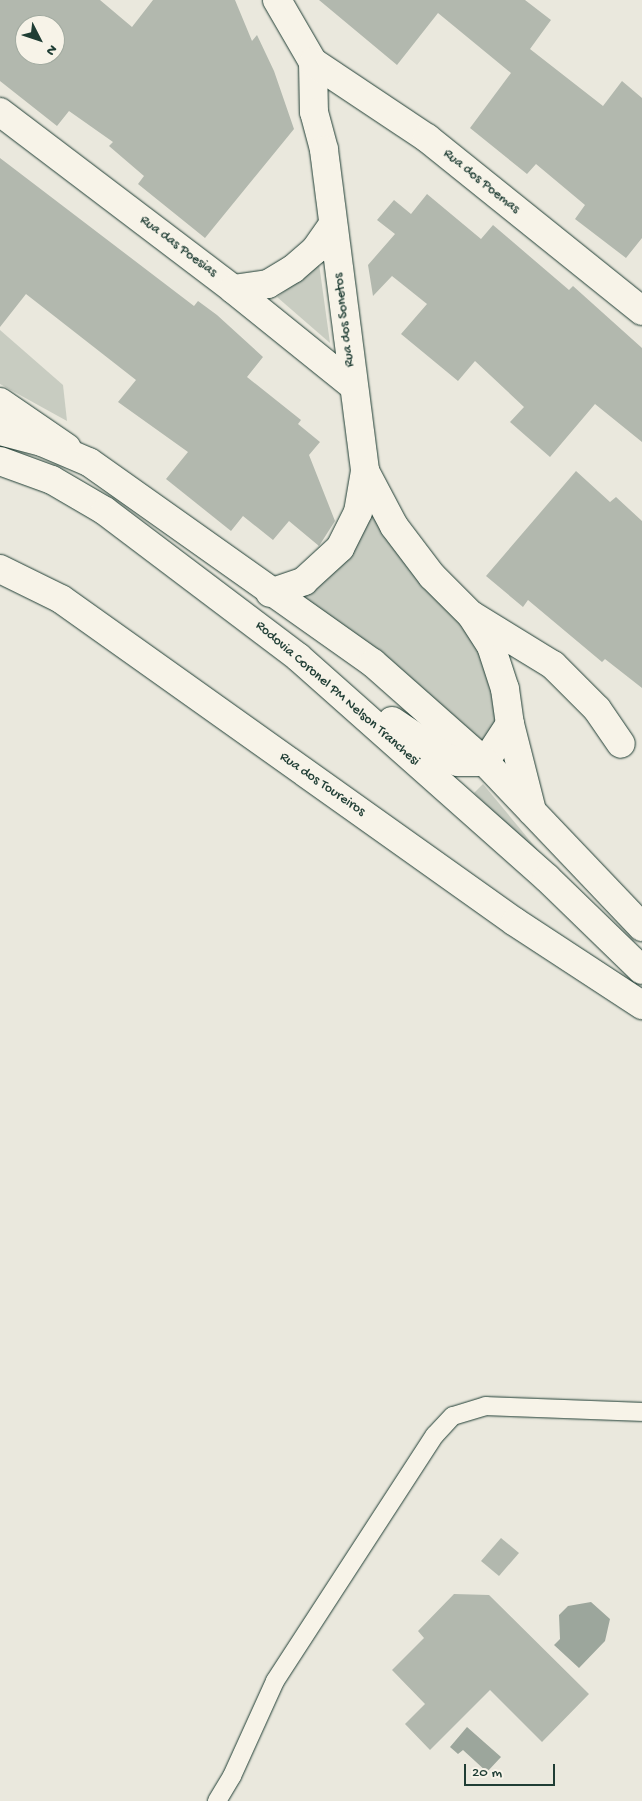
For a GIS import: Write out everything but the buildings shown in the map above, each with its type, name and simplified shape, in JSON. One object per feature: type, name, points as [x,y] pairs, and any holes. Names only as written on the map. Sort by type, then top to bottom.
[{"type":"main road","name":"Rua dos Sonetos","points":[[277,0],[313,62],[314,112],[324,150],[332,226],[365,471],[394,526],[432,576],[471,615],[491,646],[505,689],[510,724],[532,812]]},
{"type":"main road","name":"Rua dos Poemas","points":[[313,62],[427,138],[642,311]]},
{"type":"main road","name":"Rua das Poesias","points":[[0,112],[234,289],[353,386]]},
{"type":"main road","points":[[234,289],[268,284],[293,269],[316,250],[332,226]]},
{"type":"main road","points":[[0,402],[89,462],[270,593],[373,663],[485,762],[642,927]]},
{"type":"main road","points":[[0,431],[42,442],[89,462]]},
{"type":"main road","name":"Rodovia Coronel PM Nelson Tranchesi","points":[[0,461],[52,480],[105,511],[298,657],[547,878],[642,970]]},
{"type":"main road","points":[[270,593],[304,582],[340,548],[358,512],[365,471]]},
{"type":"main road","name":"Rua dos Toureiros","points":[[0,569],[61,599],[515,922],[642,1005]]},
{"type":"main road","name":"Rua dos Sonetos","points":[[471,615],[553,664],[597,709],[622,744]]},
{"type":"main road","points":[[298,657],[446,757],[458,762],[485,762]]},
{"type":"main road","points":[[485,762],[510,724]]},
{"type":"lane","points":[[217,1801],[232,1776],[275,1681],[435,1435],[454,1416],[486,1406],[642,1412]]},
{"type":"shaded area","points":[[319,264],[330,343],[277,297]]},
{"type":"shaded area","points":[[0,330],[63,385],[67,421],[0,384]]},
{"type":"shaded area","points":[[365,471],[505,689],[485,762],[270,593],[340,548]]},
{"type":"shaded area","points":[[483,784],[556,872],[474,793]]},
{"type":"shaded area","points":[[591,1602],[610,1619],[605,1641],[579,1668],[554,1645],[560,1639],[559,1615],[568,1606]]},
{"type":"shaded area","points":[[467,1727],[501,1757],[487,1772],[463,1750],[458,1754],[450,1747]]}]
